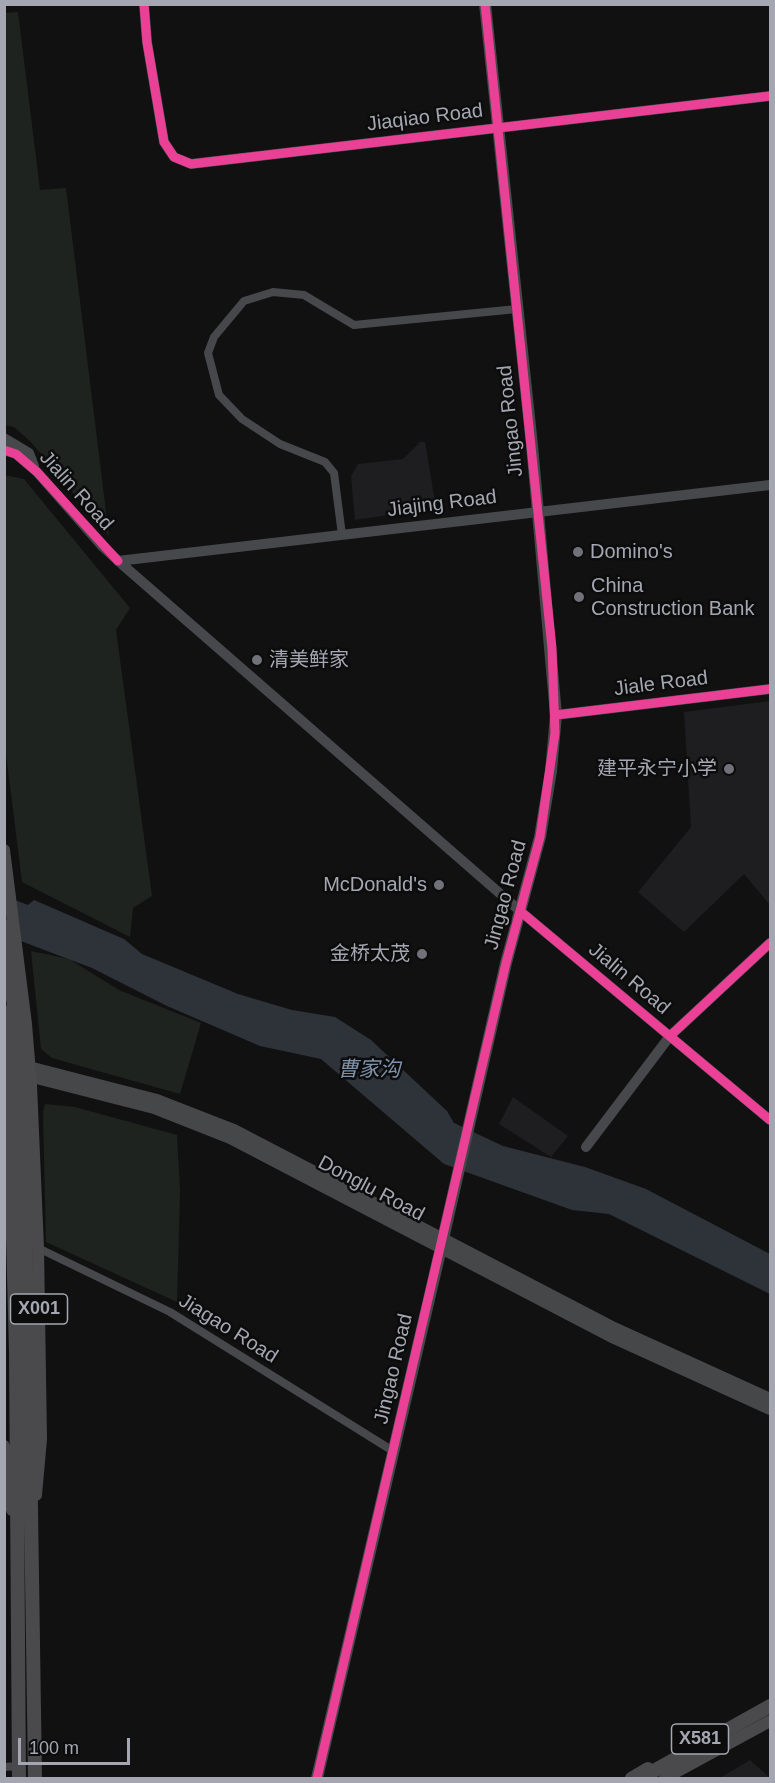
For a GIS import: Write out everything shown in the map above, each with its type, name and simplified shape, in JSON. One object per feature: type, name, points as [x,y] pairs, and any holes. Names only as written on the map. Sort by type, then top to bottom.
[{"type":"highway","name":"X001","points":[[4,927],[18,1038],[22,1101],[35,1774]]},
{"type":"highway","name":"X001","points":[[4,1012],[9,1084],[10,1443],[16,1541],[14,1770]]},
{"type":"highway","points":[[641,1779],[771,1706]]},
{"type":"highway","points":[[654,1779],[771,1713]]},
{"type":"main road","name":"Jingao Road","points":[[317,1779],[520,911],[540,837],[551,771],[556,715],[538,514],[485,4]]},
{"type":"main road","name":"X001","points":[[4,850],[30,1071],[38,1248],[41,1439],[32,1542]]},
{"type":"main road","name":"Donglu Road","points":[[4,1061],[205,1127],[614,1328],[771,1399]]},
{"type":"main road","name":"Donglu Road","points":[[4,1070],[30,1071]]},
{"type":"main road","name":"Donglu Road","points":[[442,1244],[610,1336],[771,1409]]},
{"type":"main road","name":"X581","points":[[631,1779],[771,1701]]},
{"type":"main road","name":"X581","points":[[665,1779],[771,1721]]},
{"type":"street","name":"Jiaqiao Road","points":[[144,4],[164,142],[174,158],[192,164],[771,96]]},
{"type":"street","points":[[342,535],[334,473],[325,462],[280,444],[242,419],[219,395],[208,353],[214,337],[244,301],[273,292],[304,295],[354,325],[517,309]]},
{"type":"street","points":[[4,438],[29,453],[37,472]]},
{"type":"street","name":"Jialin Road","points":[[4,450],[16,454],[37,472],[121,564],[520,911],[771,1120]]},
{"type":"street","name":"Jiajing Road","points":[[121,564],[771,485]]},
{"type":"street","name":"Jiajing Road","points":[[121,564],[342,535],[538,514]]},
{"type":"street","name":"Jiale Road","points":[[556,715],[771,688]]},
{"type":"street","points":[[586,1147],[670,1036],[771,943]]},
{"type":"street","name":"Jiagao Road","points":[[38,1248],[170,1312],[393,1451]]},
{"type":"shaded area","points":[[18,12],[40,190],[66,188],[109,536],[30,441],[14,427],[5,425],[4,13]]},
{"type":"shaded area","points":[[420,442],[425,442],[436,508],[355,520],[351,476],[358,464],[403,459]]},
{"type":"shaded area","points":[[4,475],[24,479],[130,608],[116,630],[152,896],[133,908],[130,937],[22,882],[4,737]]},
{"type":"shaded area","name":"建平永宁小学","points":[[770,701],[770,905],[744,874],[684,932],[638,892],[691,827],[684,712]]},
{"type":"shaded area","points":[[31,951],[69,959],[119,990],[201,1023],[180,1094],[52,1058],[41,1049]]},
{"type":"shaded area","points":[[513,1097],[568,1136],[551,1157],[499,1124]]},
{"type":"shaded area","points":[[45,1104],[75,1107],[177,1135],[180,1191],[177,1302],[46,1242],[43,1112]]},
{"type":"shaded area","points":[[750,1760],[770,1778],[720,1778]]},
{"type":"water","name":"曹家沟","points":[[4,896],[28,905],[34,900],[124,939],[142,954],[238,994],[292,1010],[335,1017],[371,1040],[447,1111],[454,1123],[503,1146],[585,1167],[646,1189],[770,1254],[770,1294],[609,1214],[572,1210],[444,1164],[321,1059],[260,1046],[167,1006],[92,968],[5,935]]},
{"type":"cycle path","points":[[144,4],[147,42],[164,142],[174,157],[191,164],[770,96]]},
{"type":"cycle path","points":[[317,1778],[506,963],[540,837],[555,733],[552,648],[485,4]]},
{"type":"cycle path","points":[[4,450],[16,454],[37,472],[118,561]]},
{"type":"cycle path","points":[[556,715],[770,689]]},
{"type":"cycle path","points":[[520,911],[770,1120]]},
{"type":"cycle path","points":[[670,1036],[770,943]]},
{"type":"place","name":"Domino's","points":[[578,552]]},
{"type":"place","name":"China Construction Bank","points":[[579,597]]},
{"type":"place","name":"清美鲜家","points":[[257,660]]},
{"type":"place","name":"建平永宁小学","points":[[729,769]]},
{"type":"place","name":"McDonald's","points":[[439,885]]},
{"type":"place","name":"金桥太茂","points":[[422,954]]}]
